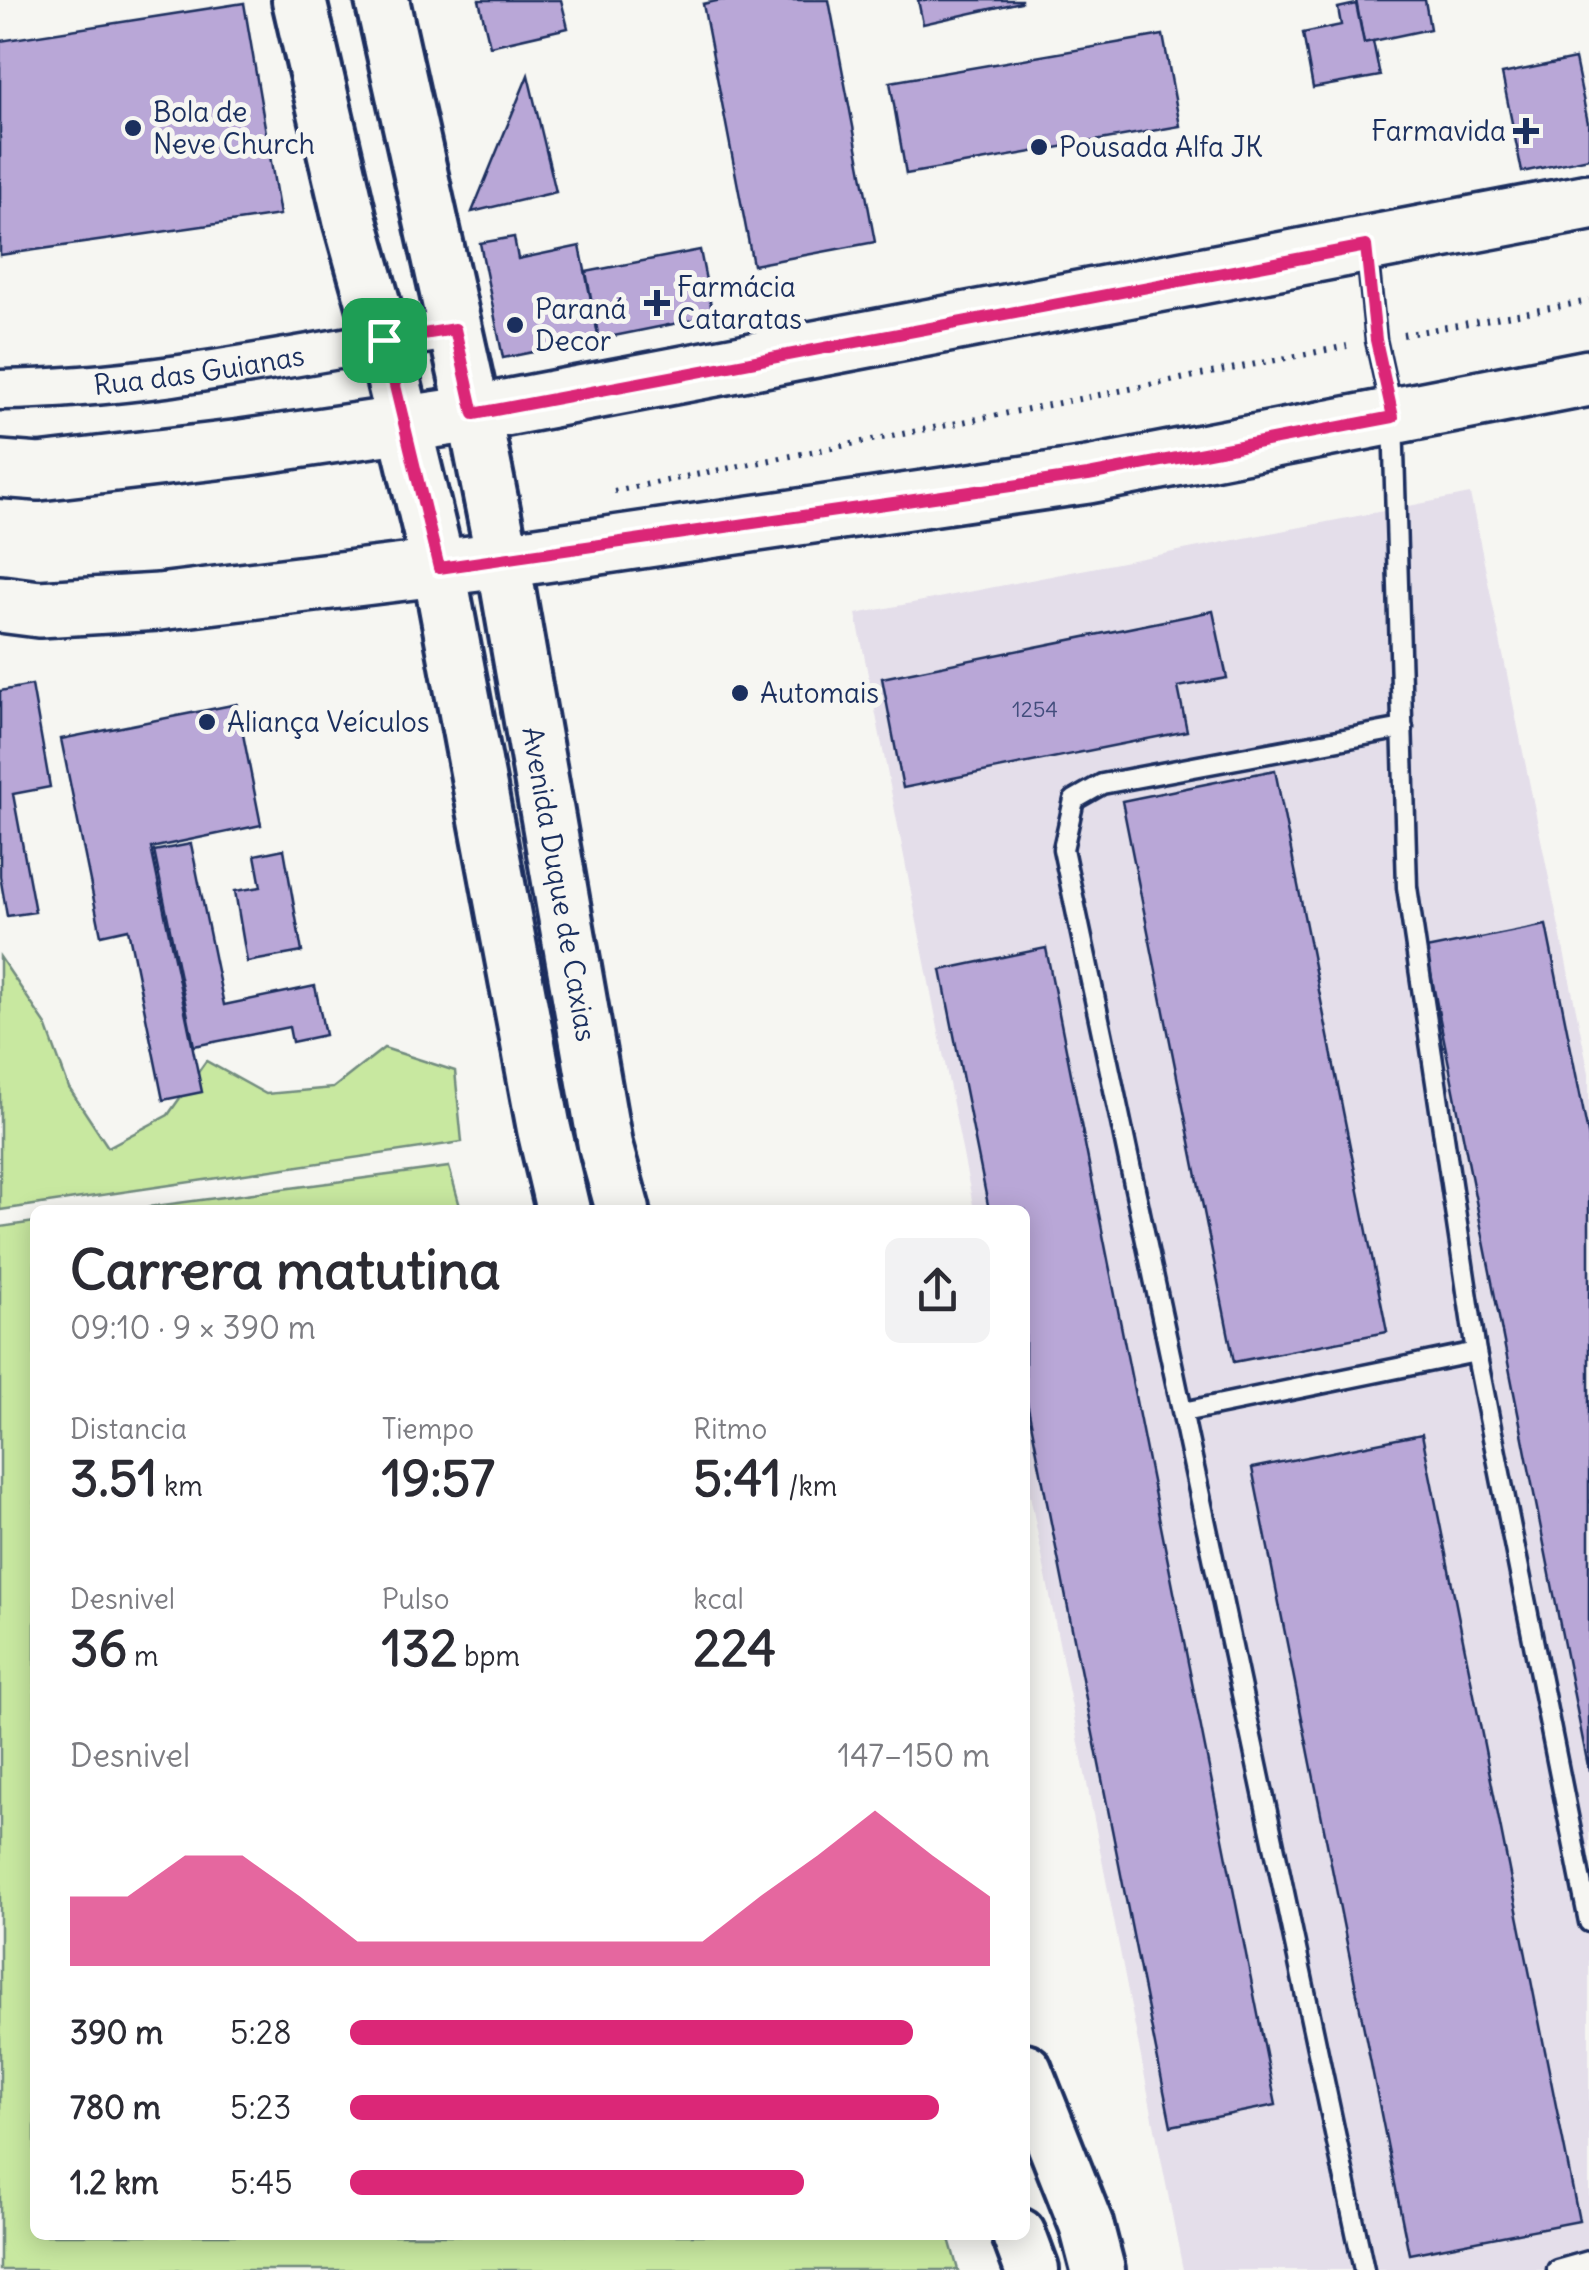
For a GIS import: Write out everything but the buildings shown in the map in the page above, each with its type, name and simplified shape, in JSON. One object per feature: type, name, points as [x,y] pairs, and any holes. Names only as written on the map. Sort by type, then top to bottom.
[{"type":"main road","points":[[299,0],[350,220],[384,340],[439,568],[544,1130],[563,1205]]},
{"type":"main road","name":"Avenida Duque de Caxias","points":[[382,0],[474,414],[605,1145],[622,1205]]},
{"type":"main road","points":[[0,469],[38,472],[242,448],[474,414],[1589,202]]},
{"type":"main road","points":[[0,604],[39,609],[159,602],[503,560],[1088,475],[1589,378]]},
{"type":"main road","points":[[1030,2083],[1086,2224],[1098,2270]]},
{"type":"main road","points":[[1021,2240],[1032,2270]]},
{"type":"street","name":"Rua das Guianas","points":[[0,390],[115,383],[455,329]]},
{"type":"lane","points":[[1366,246],[1376,340],[1393,417],[1407,887],[1476,1352],[1589,1922]]},
{"type":"lane","points":[[1364,2270],[1062,849],[1074,800],[1102,784],[1402,728]]},
{"type":"lane","points":[[1183,1412],[1476,1352]]},
{"type":"lane","points":[[1557,2270],[1589,2261]]},
{"type":"path","points":[[608,492],[1589,301]]},
{"type":"shaded area","points":[[1470,494],[1589,1073],[1589,2270],[1183,2270],[1030,1495],[1030,1205],[973,1205],[856,614]]},
{"type":"green space","points":[[0,957],[46,1025],[69,1088],[108,1147],[168,1115],[206,1061],[266,1094],[333,1088],[384,1048],[455,1071],[462,1142],[0,1210]]},
{"type":"green space","points":[[449,1167],[460,1205],[163,1205]]},
{"type":"green space","points":[[30,1223],[30,2240],[949,2240],[958,2270],[0,2270],[0,1227]]},
{"type":"place","name":"Bola de Neve Church","points":[[133,128]]},
{"type":"place","name":"Farmavida","points":[[1526,131]]},
{"type":"place","name":"Pousada Alfa JK","points":[[1039,147]]},
{"type":"place","name":"Farmácia Cataratas","points":[[657,303]]},
{"type":"place","name":"Paraná Decor","points":[[515,325]]},
{"type":"place","name":"Automais","points":[[740,693]]},
{"type":"place","name":"Aliança Veículos","points":[[207,722]]},
{"type":"route","points":[[1366,246],[1376,340],[1393,417],[1088,475],[439,568],[384,340],[455,329],[474,414],[1366,246]]}]
